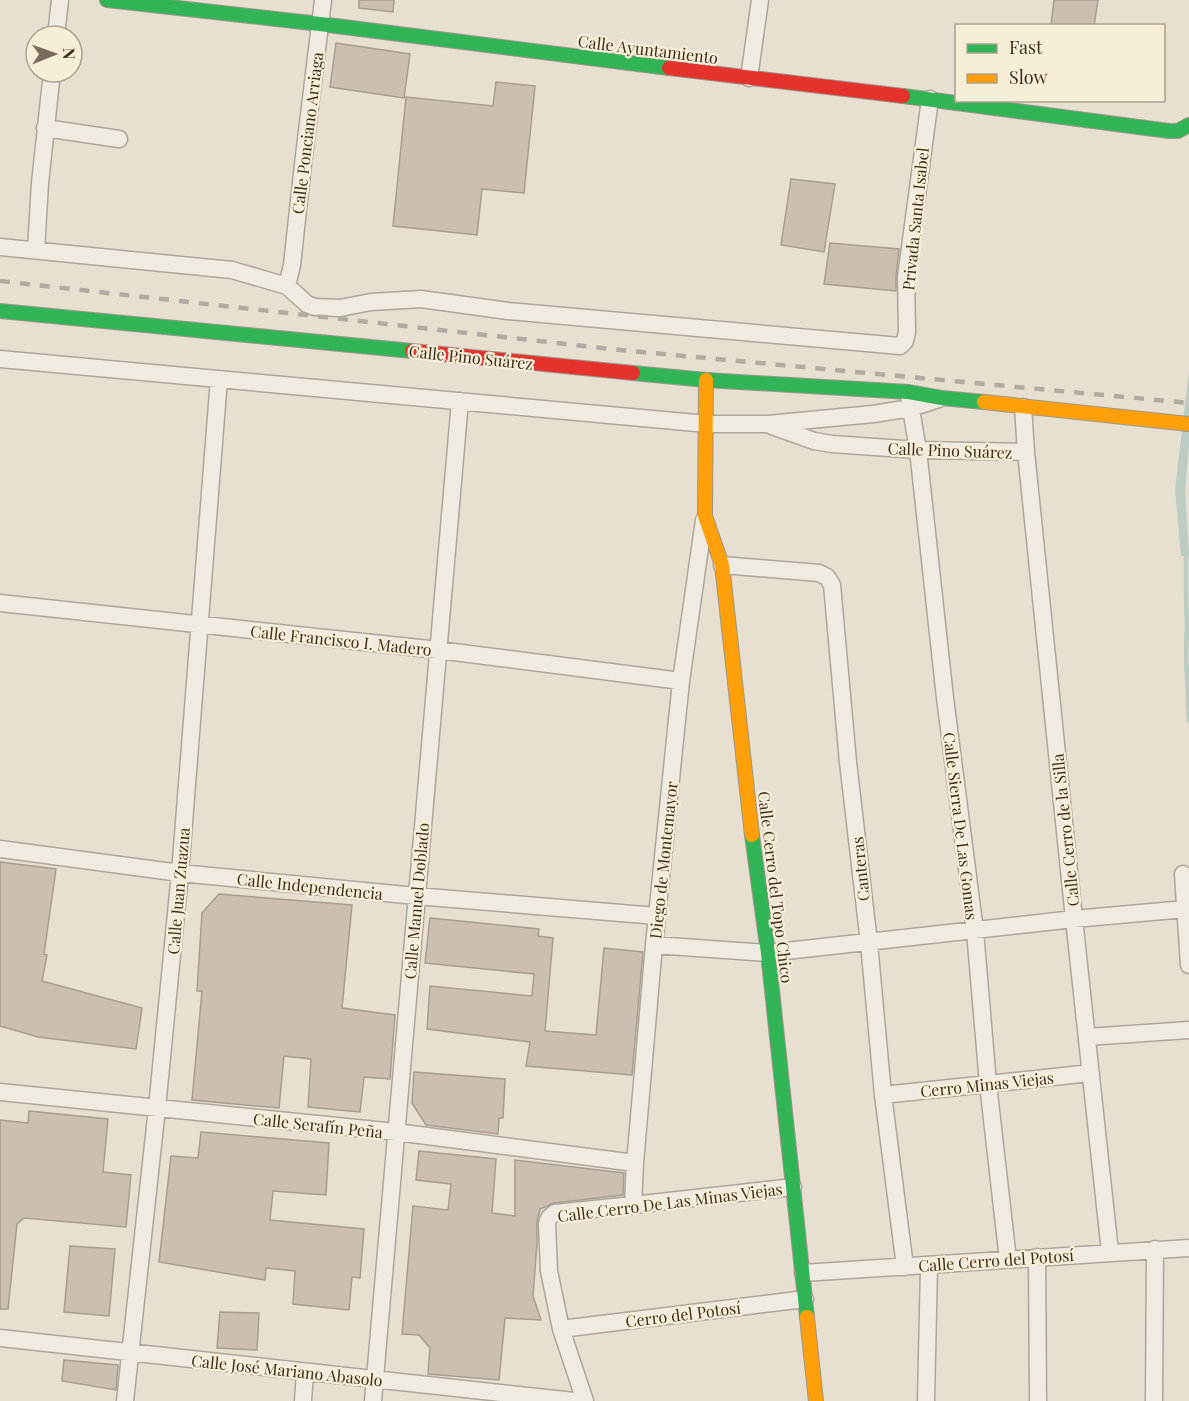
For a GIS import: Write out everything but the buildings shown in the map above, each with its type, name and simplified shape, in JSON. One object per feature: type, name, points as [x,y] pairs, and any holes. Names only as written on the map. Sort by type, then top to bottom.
[{"type":"street","points":[[57,24],[60,0]]},
{"type":"street","name":"Calle Ayuntamiento","points":[[107,0],[930,99],[1169,131],[1178,131],[1187,127]]},
{"type":"street","name":"Calle Ponciano Arriaga","points":[[287,286],[292,265],[323,0]]},
{"type":"street","points":[[749,78],[760,0]]},
{"type":"street","points":[[36,250],[40,183],[50,84]]},
{"type":"street","name":"Privada Santa Isabel","points":[[287,286],[307,304],[315,307],[340,308],[371,302],[421,299],[508,311],[900,346],[905,339],[906,277],[930,99]]},
{"type":"street","points":[[45,128],[119,139]]},
{"type":"street","points":[[0,246],[232,270],[287,286]]},
{"type":"street","name":"Calle Pino Suárez","points":[[0,311],[910,400],[942,398],[1189,424]]},
{"type":"street","name":"Calle Pino Suárez","points":[[0,359],[706,424],[768,424],[873,414],[910,400]]},
{"type":"street","name":"Calle Juan Zuazua","points":[[124,1401],[157,1108],[180,873],[219,379]]},
{"type":"street","name":"Calle Cerro del Topo Chico","points":[[706,380],[705,516],[722,565],[748,808],[768,953],[816,1401]]},
{"type":"street","name":"Calle Sierra De Las Gomas","points":[[910,400],[918,450],[945,699],[975,931],[988,1084],[1008,1260]]},
{"type":"street","name":"Calle Manuel Doblado","points":[[373,1401],[460,401]]},
{"type":"street","name":"Calle Cerro de la Silla","points":[[1023,407],[1074,920],[1110,1252]]},
{"type":"street","name":"Calle Pino Suárez","points":[[768,424],[814,441],[832,444],[918,450],[1026,452]]},
{"type":"street","name":"Diego de Montemayor","points":[[633,1206],[654,945],[681,681],[705,516]]},
{"type":"street","name":"Canteras","points":[[722,565],[819,573],[827,577],[832,585],[883,1095],[905,1267]]},
{"type":"street","name":"Calle Francisco I. Madero","points":[[0,603],[438,650],[681,681]]},
{"type":"street","name":"Calle Independencia","points":[[0,849],[180,873],[657,916]]},
{"type":"street","points":[[1183,874],[1189,965]]},
{"type":"street","points":[[654,945],[768,953],[1185,909]]},
{"type":"street","points":[[1087,1037],[1189,1030]]},
{"type":"street","name":"Cerro Minas Viejas","points":[[883,1095],[1091,1073]]},
{"type":"street","name":"Calle Serafín Peña","points":[[0,1092],[396,1132],[635,1163]]},
{"type":"street","name":"Calle Cerro De Las Minas Viejas","points":[[561,1329],[549,1271],[547,1224],[548,1219],[555,1213],[793,1187]]},
{"type":"street","name":"Calle Cerro del Potosí","points":[[803,1273],[1189,1248]]},
{"type":"street","points":[[1154,1401],[1155,1249]]},
{"type":"street","points":[[1037,1257],[1038,1401]]},
{"type":"street","points":[[926,1401],[929,1266]]},
{"type":"street","name":"Cerro del Potosí","points":[[561,1329],[805,1299]]},
{"type":"street","points":[[561,1329],[585,1401]]},
{"type":"street","name":"Calle José Mariano Abasolo","points":[[0,1338],[574,1401]]},
{"type":"street","points":[[303,1401],[305,1372]]},
{"type":"shaded area","points":[[1189,370],[1189,446],[1185,489],[1189,556],[1181,556],[1175,490]]},
{"type":"waterway","points":[[1186,550],[1186,655],[1189,721]]},
{"type":"railway","points":[[0,281],[620,350],[1189,403]]},
{"type":"traffic: fast","points":[[107,0],[669,68]]},
{"type":"traffic: fast","points":[[903,96],[1169,131],[1178,131],[1189,125]]},
{"type":"traffic: fast","points":[[0,311],[412,351]]},
{"type":"traffic: fast","points":[[633,373],[706,380],[909,392],[984,402]]},
{"type":"traffic: fast","points":[[752,835],[768,953],[807,1317]]},
{"type":"traffic: slow","points":[[706,380],[705,516],[722,565],[752,835]]},
{"type":"traffic: slow","points":[[984,402],[1189,424]]},
{"type":"traffic: slow","points":[[807,1317],[816,1401]]},
{"type":"traffic: jam","points":[[669,68],[903,96]]},
{"type":"traffic: jam","points":[[412,351],[633,373]]}]
